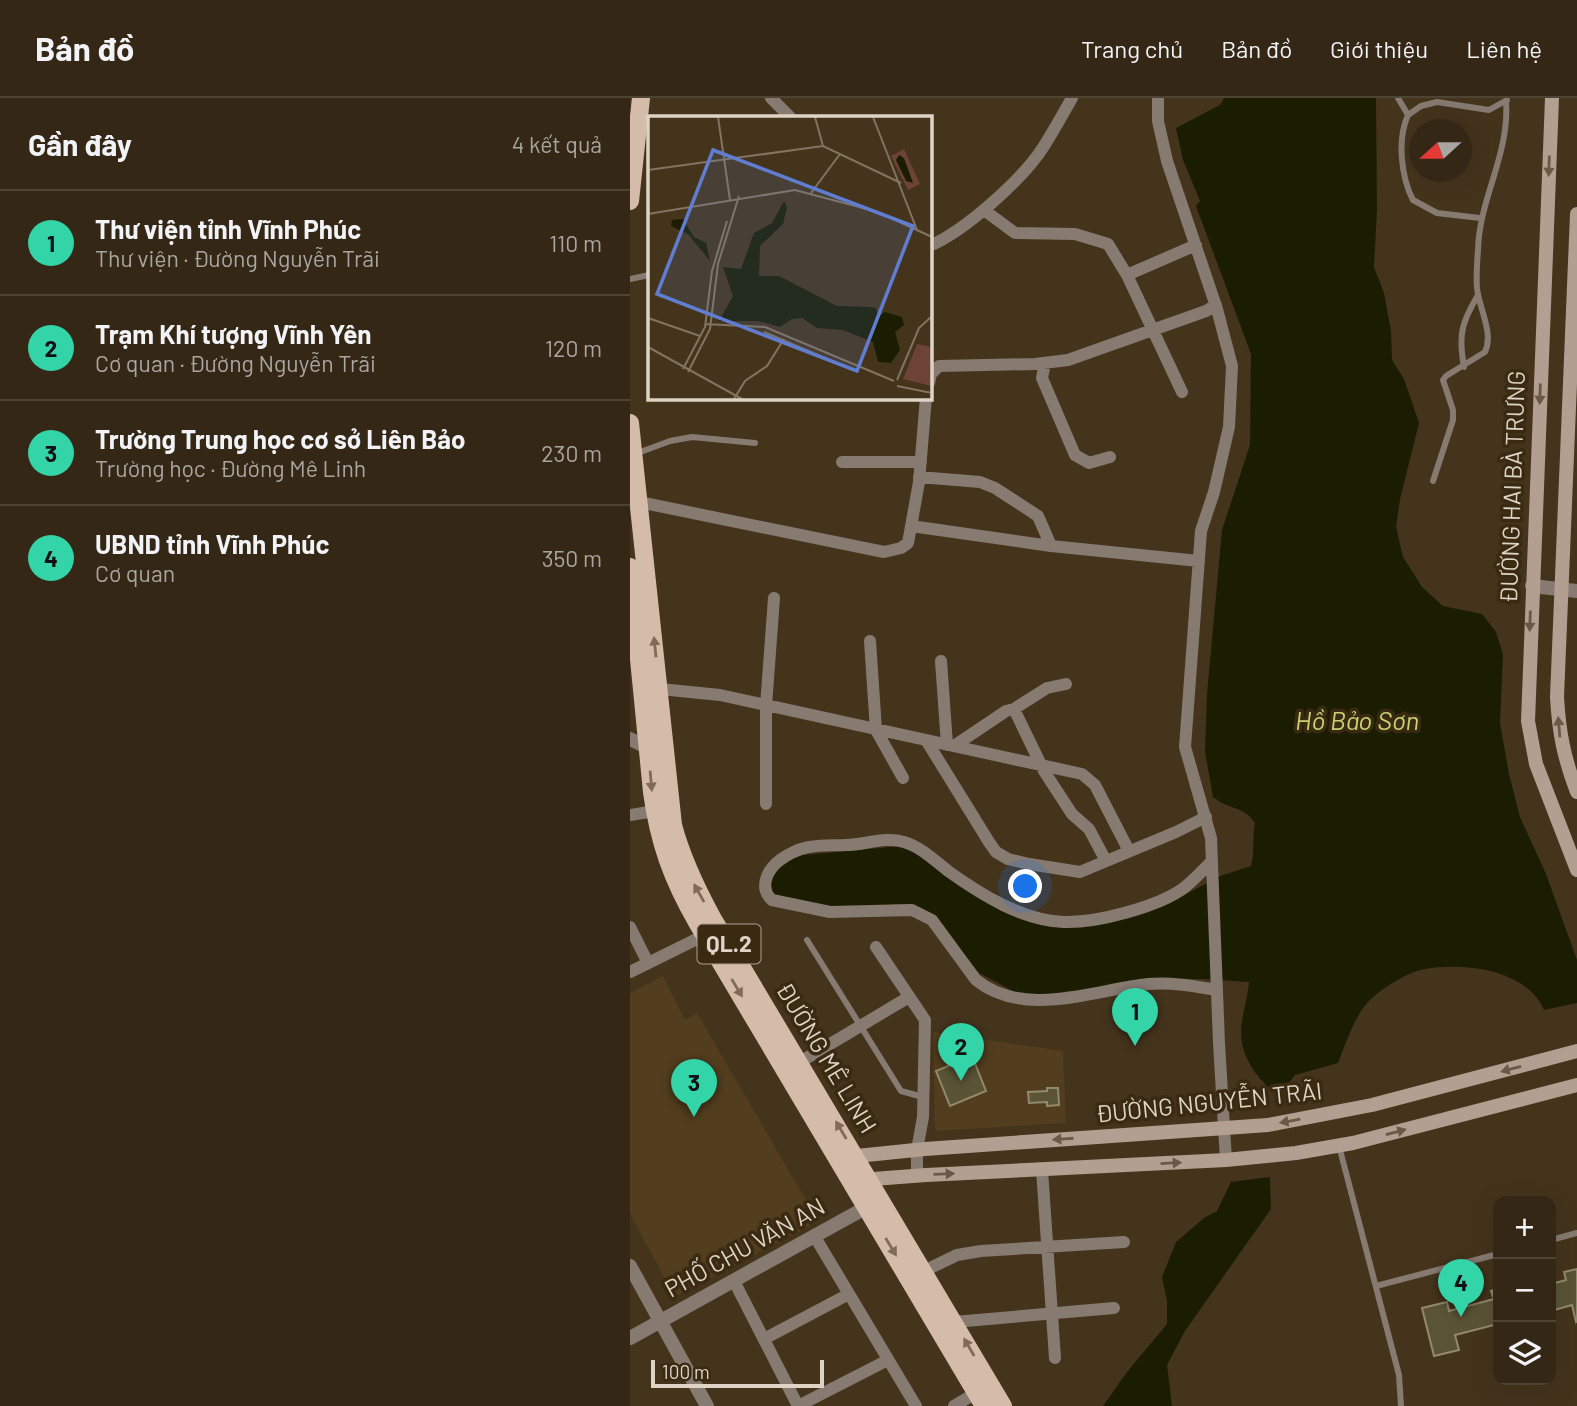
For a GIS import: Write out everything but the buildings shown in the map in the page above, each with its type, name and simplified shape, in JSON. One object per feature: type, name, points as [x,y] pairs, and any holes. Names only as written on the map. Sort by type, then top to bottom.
[{"type":"main road","name":"ĐƯỜNG HAI BÀ TRƯNG","points":[[1552,98],[1528,695],[1532,745],[1544,788],[1577,870]]},
{"type":"main road","points":[[630,201],[645,100]]},
{"type":"main road","points":[[1575,785],[1565,760],[1558,720],[1570,590],[1577,214]]},
{"type":"main road","name":"ĐƯỜNG MÊ LINH","points":[[630,423],[673,825],[688,872],[713,919],[870,1179],[874,1203],[981,1399]]},
{"type":"main road","name":"ĐƯỜNG MÊ LINH","points":[[630,567],[654,811],[672,874],[705,935],[851,1181],[874,1203],[924,1271],[1003,1406]]},
{"type":"main road","name":"ĐƯỜNG NGUYỄN TRÃI","points":[[838,1157],[1268,1125],[1345,1111],[1577,1051]]},
{"type":"main road","points":[[851,1181],[917,1175],[1226,1160],[1339,1146],[1577,1085]]},
{"type":"street","points":[[771,98],[789,116]]},
{"type":"street","points":[[931,245],[943,240],[984,210],[1043,148],[1072,98]]},
{"type":"street","points":[[1158,98],[1158,121],[1167,161],[1216,305],[1232,366],[1229,427],[1214,492],[1201,531],[1185,747],[1212,838],[1226,1160]]},
{"type":"street","points":[[984,210],[1015,233],[1075,234],[1108,244],[1127,275],[1182,392]]},
{"type":"street","points":[[1127,275],[1196,246]]},
{"type":"street","points":[[931,374],[939,366],[1068,360],[1206,311],[1216,305]]},
{"type":"street","points":[[1045,363],[1042,378],[1075,455],[1089,463],[1110,457]]},
{"type":"street","points":[[639,502],[884,552],[901,548],[908,543],[911,526],[921,462],[926,399]]},
{"type":"street","points":[[842,462],[921,462]]},
{"type":"street","points":[[919,477],[979,482],[995,488],[1038,516],[1051,546]]},
{"type":"street","points":[[911,526],[1051,546],[1199,561]]},
{"type":"street","points":[[1532,586],[1570,590]]},
{"type":"street","points":[[766,804],[766,706],[774,598]]},
{"type":"street","points":[[870,641],[877,730],[903,778]]},
{"type":"street","points":[[941,661],[950,745]]},
{"type":"street","points":[[950,745],[1047,688],[1066,684]]},
{"type":"street","points":[[660,689],[720,695],[1082,774],[1095,785],[1129,851]]},
{"type":"street","points":[[1014,709],[1040,763],[1072,814],[1092,832],[1106,861]]},
{"type":"street","points":[[630,739],[667,757]]},
{"type":"street","points":[[926,740],[989,842],[999,854],[1029,864],[1080,872],[1206,817]]},
{"type":"street","points":[[630,815],[654,811]]},
{"type":"street","points":[[1212,865],[1184,888],[1147,905],[1105,917],[1065,922],[1041,919],[1008,906],[959,878],[915,847],[895,840],[804,847],[774,865],[765,884],[772,900],[830,912],[912,910],[924,915],[932,920],[976,980],[986,988],[1024,1000],[1042,1000],[1149,984],[1217,987]]},
{"type":"street","points":[[630,926],[648,963]]},
{"type":"street","points":[[630,972],[705,935]]},
{"type":"street","points":[[876,947],[925,1020],[923,1117],[917,1150],[917,1175]]},
{"type":"street","points":[[800,1062],[909,996]]},
{"type":"street","points":[[1042,1170],[1055,1358]]},
{"type":"street","name":"PHỐ CHU VĂN AN","points":[[630,1338],[874,1203]]},
{"type":"street","points":[[815,1237],[916,1406]]},
{"type":"street","points":[[924,1271],[957,1255],[981,1251],[1124,1242]]},
{"type":"street","points":[[630,1266],[707,1406]]},
{"type":"street","points":[[734,1281],[798,1406],[888,1360]]},
{"type":"street","points":[[764,1339],[849,1294]]},
{"type":"street","points":[[954,1322],[1114,1308]]},
{"type":"street","points":[[954,1406],[981,1399]]},
{"type":"lane","points":[[1398,98],[1408,115]]},
{"type":"lane","points":[[1480,218],[1437,213],[1413,200],[1406,180],[1402,147],[1404,127],[1408,115],[1429,103],[1489,110],[1507,100]]},
{"type":"lane","points":[[1433,481],[1453,420],[1453,410],[1443,380],[1485,352],[1487,347],[1488,334],[1478,295],[1480,218],[1502,148],[1507,100]]},
{"type":"lane","points":[[630,279],[648,275]]},
{"type":"lane","points":[[1464,366],[1460,346],[1462,326],[1478,295]]},
{"type":"lane","points":[[633,455],[670,440],[692,437],[754,443]]},
{"type":"lane","points":[[807,940],[901,1091],[923,1097]]},
{"type":"lane","points":[[1339,1146],[1399,1375],[1401,1406]]},
{"type":"lane","points":[[1556,1239],[1577,1233]]},
{"type":"lane","points":[[1376,1286],[1493,1255]]},
{"type":"shaded area","points":[[663,976],[685,1020],[697,1013],[818,1221],[675,1297],[630,1214],[630,993]]},
{"type":"shaded area","points":[[933,1032],[1063,1051],[1066,1123],[935,1131]]},
{"type":"water","name":"Hồ Bảo Sơn","points":[[1224,98],[1376,98],[1377,211],[1374,267],[1384,293],[1391,331],[1392,360],[1404,379],[1419,423],[1400,499],[1396,527],[1403,557],[1422,587],[1443,606],[1482,614],[1496,632],[1503,654],[1500,723],[1509,774],[1520,817],[1546,874],[1577,960],[1577,1003],[1544,1010],[1535,996],[1523,985],[1509,977],[1475,968],[1425,969],[1403,977],[1387,986],[1363,1008],[1338,1063],[1295,1075],[1286,1087],[1276,1093],[1260,1079],[1244,1052],[1241,1032],[1249,982],[1154,979],[1035,996],[1015,992],[979,973],[937,920],[919,907],[901,904],[831,909],[777,897],[772,893],[771,879],[775,870],[794,856],[901,846],[925,858],[968,891],[1019,919],[1046,926],[1111,921],[1168,904],[1220,876],[1251,866],[1255,823],[1246,814],[1213,797],[1205,752],[1207,694],[1222,530],[1250,445],[1251,354],[1196,206],[1200,201],[1183,160],[1176,128],[1220,105]]},
{"type":"water","points":[[1270,1177],[1271,1209],[1185,1331],[1167,1365],[1172,1406],[1103,1406],[1167,1324],[1167,1301],[1162,1277],[1176,1242],[1204,1218],[1217,1211],[1231,1182]]},
{"type":"place","name":"Thư viện tỉnh Vĩnh Phúc","points":[[1135,1046]]},
{"type":"place","name":"Trạm Khí tượng Vĩnh Yên","points":[[961,1081]]},
{"type":"place","name":"Trường Trung học cơ sở Liên Bảo","points":[[694,1117]]},
{"type":"place","name":"UBND tỉnh Vĩnh Phúc","points":[[1461,1317]]}]
